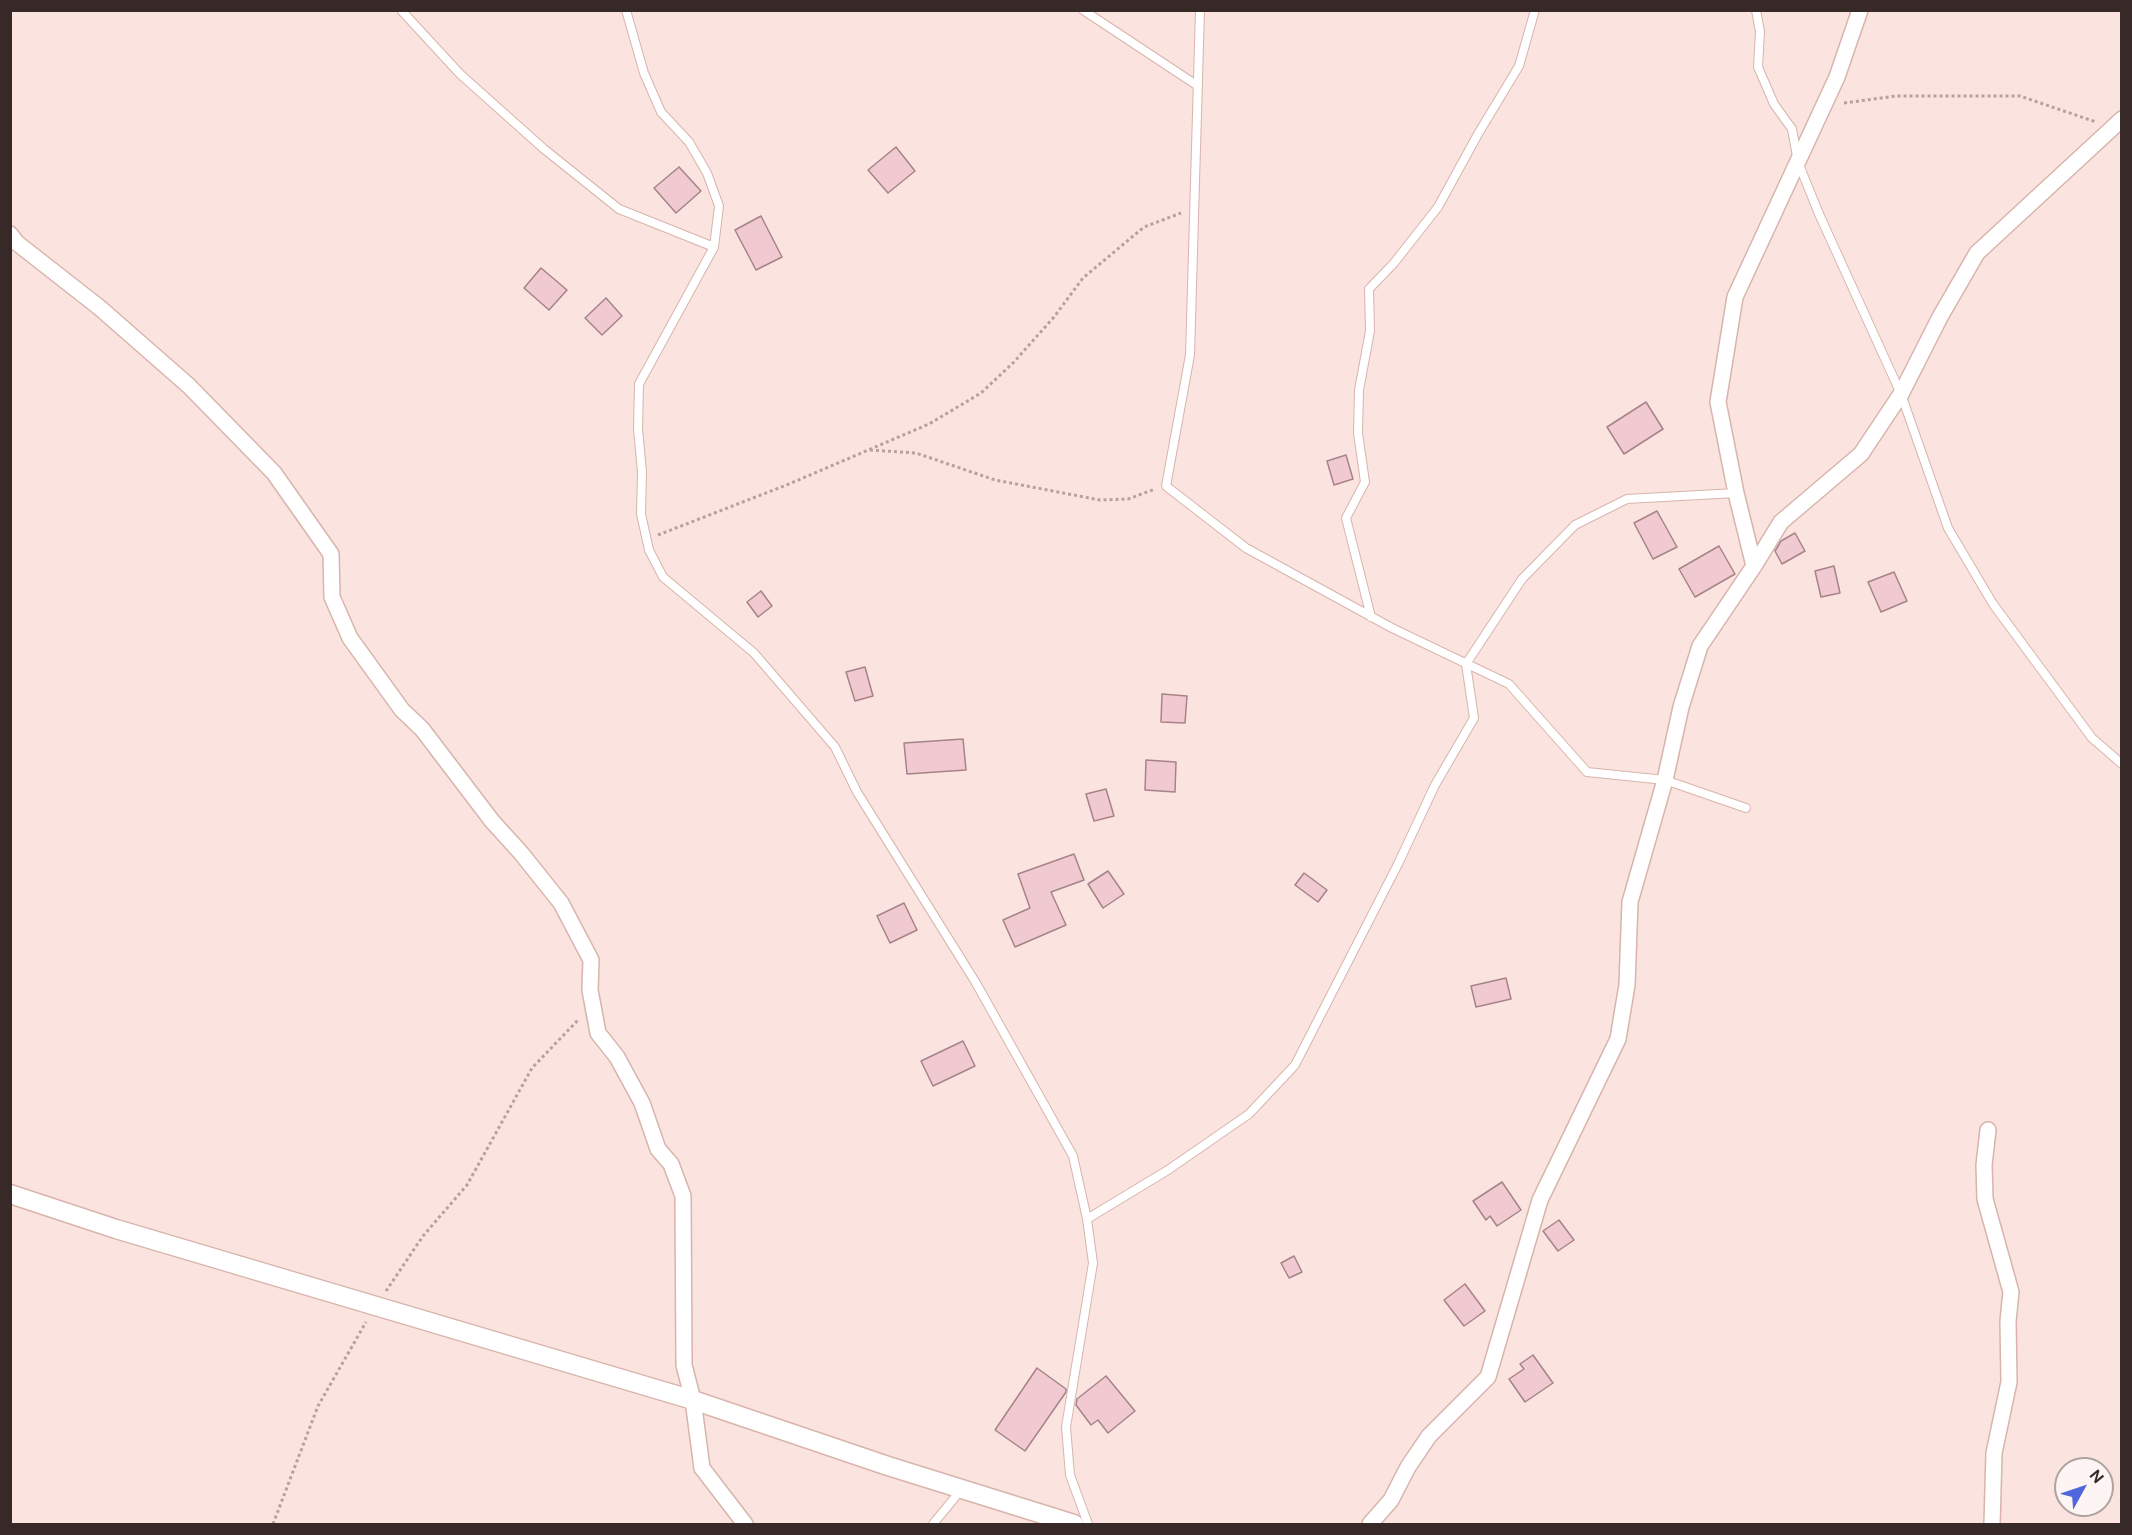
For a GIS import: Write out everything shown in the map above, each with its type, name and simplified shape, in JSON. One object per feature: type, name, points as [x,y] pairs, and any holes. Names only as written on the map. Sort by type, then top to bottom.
[{"type":"street","points":[[1754,566],[1736,493],[1718,402],[1735,297],[1837,77],[1860,10]]},
{"type":"street","points":[[1370,1524],[1391,1500],[1408,1467],[1429,1436],[1488,1377],[1540,1200],[1618,1039],[1627,985],[1630,902],[1665,780],[1681,707],[1700,646],[1781,522],[1861,454],[1900,394],[1977,253],[2118,122]]},
{"type":"street","points":[[10,234],[18,243],[100,308],[189,386],[274,473],[331,554],[332,597],[350,638],[402,710],[422,729],[492,821],[561,903],[591,960],[590,990],[598,1033],[617,1057],[642,1103],[658,1149],[671,1164],[683,1196],[684,1365],[693,1400],[702,1468],[745,1524]]},
{"type":"street","points":[[1988,1130],[1984,1165],[1985,1199],[2011,1292],[2008,1320],[2009,1382],[1994,1453],[1992,1524]]},
{"type":"street","points":[[10,1194],[116,1228],[693,1400],[888,1466],[1074,1524]]},
{"type":"lane","points":[[401,10],[460,74],[544,149],[620,209],[714,247]]},
{"type":"lane","points":[[626,10],[644,72],[661,112],[689,142],[707,173],[719,206],[714,247],[639,384],[641,514],[649,550],[663,576],[754,653],[835,747],[857,792],[976,983],[1073,1156],[1087,1219],[1093,1263],[1066,1427],[1070,1475],[1088,1524]]},
{"type":"lane","points":[[1083,10],[1198,86]]},
{"type":"lane","points":[[1200,10],[1190,356],[1166,486],[1246,548],[1371,616],[1509,684],[1587,772],[1665,780],[1746,808]]},
{"type":"lane","points":[[1371,616],[1346,518],[1365,482],[1358,433],[1359,390],[1370,331],[1369,289],[1394,263],[1438,207],[1519,66],[1535,10]]},
{"type":"lane","points":[[1756,10],[1760,32],[1758,67],[1774,104],[1792,129],[1798,162],[1900,394],[1948,528],[1993,604],[2092,738],[2121,764]]},
{"type":"lane","points":[[1087,1219],[1168,1170],[1249,1114],[1294,1065],[1398,864],[1435,785],[1474,718],[1466,664],[1522,579],[1575,525],[1627,499],[1736,493]]},
{"type":"lane","points":[[933,1524],[962,1489]]},
{"type":"path","points":[[1824,105],[1896,96],[2020,96],[2095,122],[2118,122]]},
{"type":"path","points":[[646,539],[789,484],[929,424],[981,393],[1014,362],[1054,317],[1083,278],[1144,227],[1194,208]]},
{"type":"path","points":[[868,450],[916,453],[995,480],[1100,500],[1128,499],[1166,486]]},
{"type":"path","points":[[273,1524],[318,1406],[375,1306],[423,1236],[467,1185],[532,1068],[593,1005]]},
{"type":"building","points":[[896,147],[915,171],[888,193],[868,170]]},
{"type":"building","points":[[679,167],[701,191],[676,213],[654,188]]},
{"type":"building","points":[[761,216],[782,257],[756,270],[735,230]]},
{"type":"building","points":[[541,268],[567,290],[549,310],[524,288]]},
{"type":"building","points":[[606,298],[622,316],[602,335],[585,318]]},
{"type":"building","points":[[1646,402],[1663,429],[1624,454],[1607,427]]},
{"type":"building","points":[[1346,455],[1353,479],[1334,485],[1327,461]]},
{"type":"building","points":[[1657,511],[1677,547],[1653,559],[1634,523]]},
{"type":"building","points":[[1795,533],[1805,551],[1782,564],[1775,551],[1781,541]]},
{"type":"building","points":[[1719,546],[1735,574],[1695,597],[1679,569]]},
{"type":"building","points":[[1834,566],[1840,593],[1821,597],[1815,571]]},
{"type":"building","points":[[1894,572],[1907,601],[1881,612],[1868,582]]},
{"type":"building","points":[[761,591],[772,606],[758,617],[747,602]]},
{"type":"building","points":[[865,667],[873,696],[855,701],[846,672]]},
{"type":"building","points":[[1162,694],[1187,696],[1185,723],[1161,722]]},
{"type":"building","points":[[963,739],[966,770],[907,774],[904,743]]},
{"type":"building","points":[[1146,760],[1176,762],[1175,792],[1145,790]]},
{"type":"building","points":[[1106,789],[1114,816],[1094,821],[1086,794]]},
{"type":"building","points":[[1074,854],[1084,880],[1051,892],[1066,925],[1015,947],[1003,920],[1030,908],[1018,874]]},
{"type":"building","points":[[1108,871],[1124,894],[1103,908],[1088,884]]},
{"type":"building","points":[[1304,873],[1327,890],[1318,902],[1295,885]]},
{"type":"building","points":[[904,903],[917,930],[890,943],[877,916]]},
{"type":"building","points":[[1506,978],[1511,999],[1476,1007],[1471,986]]},
{"type":"building","points":[[963,1041],[975,1066],[933,1086],[921,1061]]},
{"type":"building","points":[[1502,1182],[1521,1210],[1497,1226],[1490,1216],[1486,1220],[1473,1201]]},
{"type":"building","points":[[1559,1220],[1574,1240],[1558,1251],[1543,1231]]},
{"type":"building","points":[[1294,1256],[1302,1272],[1289,1278],[1281,1263]]},
{"type":"building","points":[[1465,1284],[1485,1311],[1464,1326],[1444,1300]]},
{"type":"building","points":[[1533,1355],[1553,1383],[1525,1402],[1509,1379],[1524,1369],[1520,1364]]},
{"type":"building","points":[[1037,1368],[1066,1389],[1066,1392],[1025,1451],[995,1430]]},
{"type":"building","points":[[1106,1376],[1135,1411],[1108,1433],[1098,1420],[1091,1425],[1076,1405],[1077,1399]]}]
